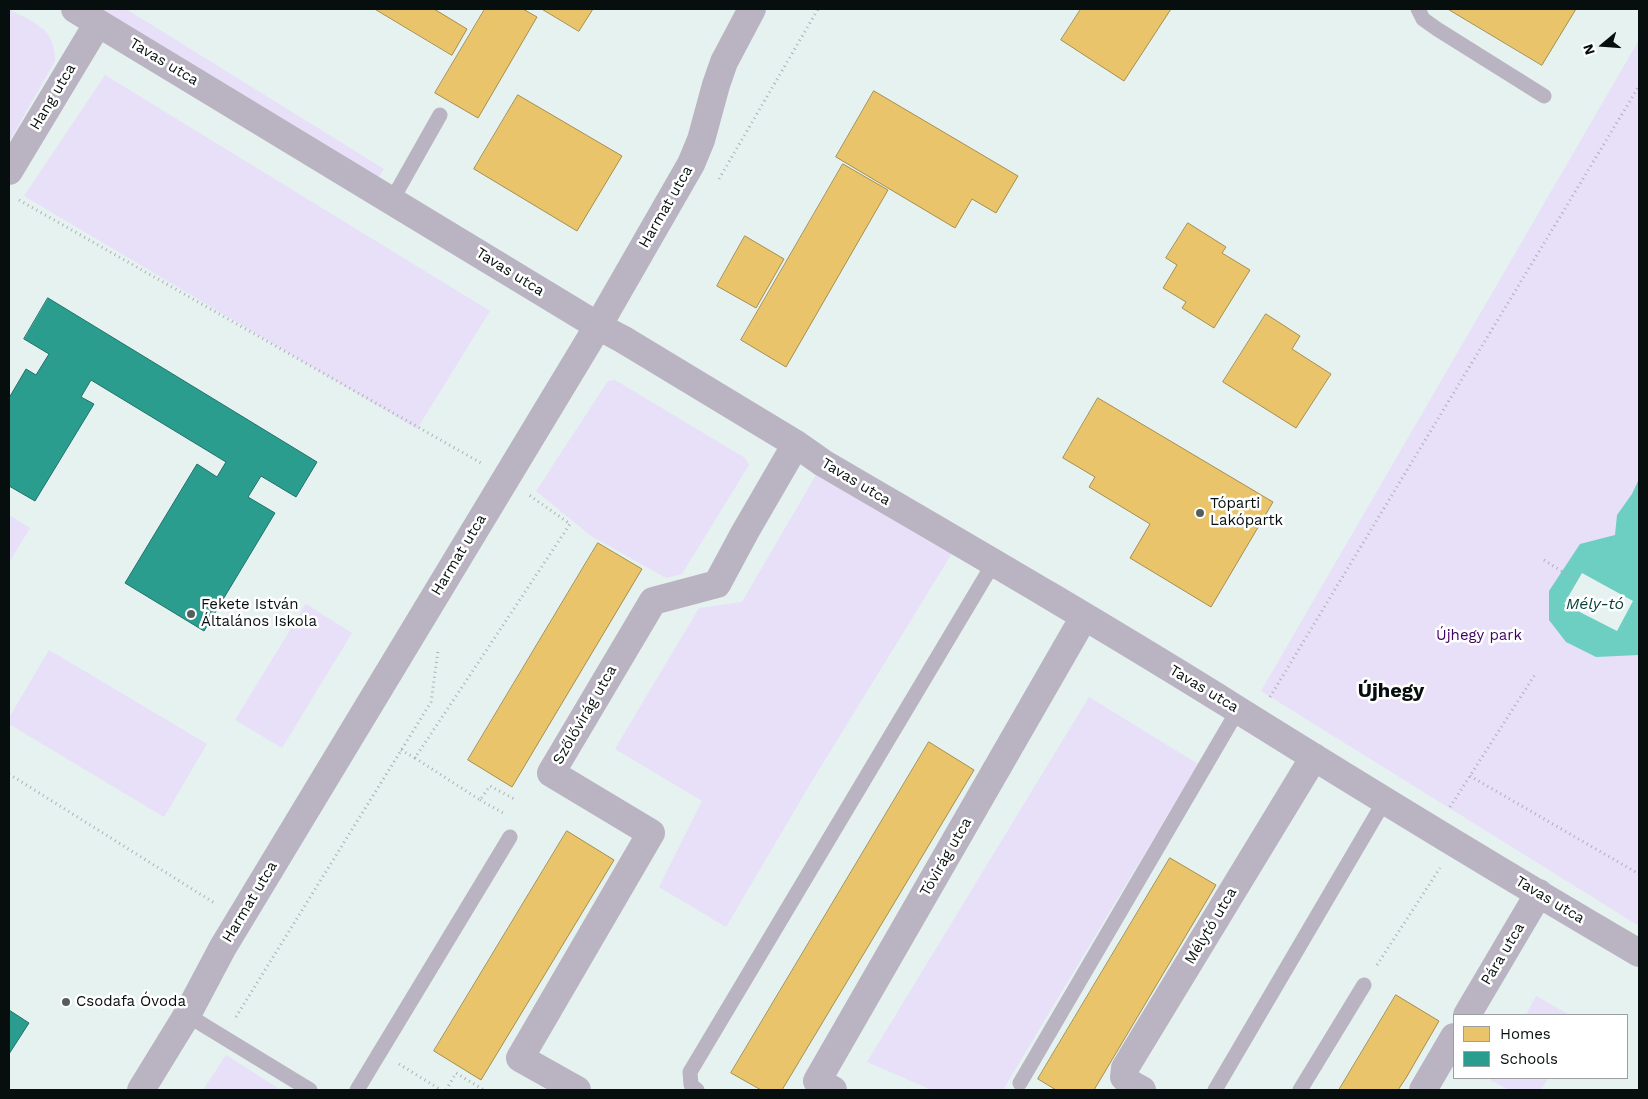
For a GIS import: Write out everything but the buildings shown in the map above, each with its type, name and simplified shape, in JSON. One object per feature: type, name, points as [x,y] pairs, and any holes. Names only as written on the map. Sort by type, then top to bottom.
[{"type":"street","name":"Tavas utca","points":[[75,9],[796,444],[823,463],[1084,617],[1445,838],[1639,953]]},
{"type":"street","name":"Harmat utca","points":[[141,1090],[187,1015],[223,947],[598,326],[692,164],[724,62],[752,9]]},
{"type":"street","name":"Hang utca","points":[[9,171],[98,23]]},
{"type":"street","name":"Szőlővirág utca","points":[[576,1090],[520,1058],[651,833],[551,773],[653,601],[717,584],[796,444]]},
{"type":"street","name":"Tóvirág utca","points":[[833,1090],[817,1081],[1084,617]]},
{"type":"street","name":"Mélytó utca","points":[[1142,1090],[1131,1084],[1124,1077],[1125,1068],[1314,757]]},
{"type":"street","name":"Pára utca","points":[[1468,1014],[1539,893]]},
{"type":"street","points":[[1423,1090],[1453,1039]]},
{"type":"lane","points":[[1418,9],[1423,19],[1437,29],[1544,96]]},
{"type":"lane","points":[[392,200],[440,115]]},
{"type":"lane","points":[[697,1090],[691,1085],[690,1072],[993,564]]},
{"type":"lane","points":[[1020,1083],[1247,716]]},
{"type":"lane","points":[[1214,1090],[1385,800]]},
{"type":"lane","points":[[356,1090],[510,837]]},
{"type":"lane","points":[[1300,1090],[1364,985]]},
{"type":"lane","points":[[187,1015],[310,1090]]},
{"type":"path","points":[[1247,716],[1639,86]]},
{"type":"path","points":[[17,198],[486,466]]},
{"type":"path","points":[[415,758],[570,524],[528,494],[523,503]]},
{"type":"path","points":[[1544,560],[1577,581]]},
{"type":"path","points":[[220,1034],[234,1021],[430,702],[439,645]]},
{"type":"path","points":[[1364,985],[1445,838],[1470,776],[1536,674]]},
{"type":"path","points":[[401,750],[480,800],[490,786],[516,800]]},
{"type":"path","points":[[9,774],[219,906]]},
{"type":"path","points":[[1470,776],[1639,874]]},
{"type":"path","points":[[380,1053],[441,1090]]},
{"type":"path","points":[[446,1090],[456,1073],[484,1090]]},
{"type":"green space","points":[[9,9],[42,28],[51,41],[55,61],[9,142]]},
{"type":"green space","points":[[90,9],[126,9],[384,169],[375,182]]},
{"type":"green space","name":"Újhegy park","points":[[1639,40],[1639,926],[1261,691]]},
{"type":"green space","points":[[105,75],[490,311],[417,429],[24,196]]},
{"type":"green space","points":[[615,380],[745,458],[749,465],[682,574],[666,578],[591,536],[536,491],[608,381]]},
{"type":"green space","points":[[823,463],[959,542],[809,786],[726,927],[659,887],[702,801],[615,749],[699,608],[742,602]]},
{"type":"green space","points":[[9,515],[30,528],[9,563]]},
{"type":"green space","points":[[306,604],[352,633],[282,748],[235,720]]},
{"type":"green space","points":[[49,650],[207,744],[164,817],[9,724],[9,718]]},
{"type":"green space","points":[[1089,697],[1198,764],[1003,1090],[932,1090],[867,1062]]},
{"type":"green space","points":[[1536,996],[1568,1014],[1527,1014]]},
{"type":"green space","points":[[226,1055],[281,1090],[203,1090]]},
{"type":"green space","points":[[1547,1079],[1541,1090],[1509,1090],[1490,1080]]},
{"type":"water","name":"Mély-tó","points":[[1639,479],[1639,655],[1596,657],[1566,642],[1549,620],[1549,591],[1580,544],[1615,535],[1617,515],[1632,494]]},
{"type":"pier","points":[[1582,573],[1633,601],[1617,631],[1564,604]]},
{"type":"place","name":"Tóparti Lakópartk","points":[[1200,513]]},
{"type":"place","name":"Fekete István Általános Iskola","points":[[191,614]]},
{"type":"place","name":"Csodafa Óvoda","points":[[66,1002]]},
{"type":"district","name":"Újhegy","points":[[1391,691]]}]
